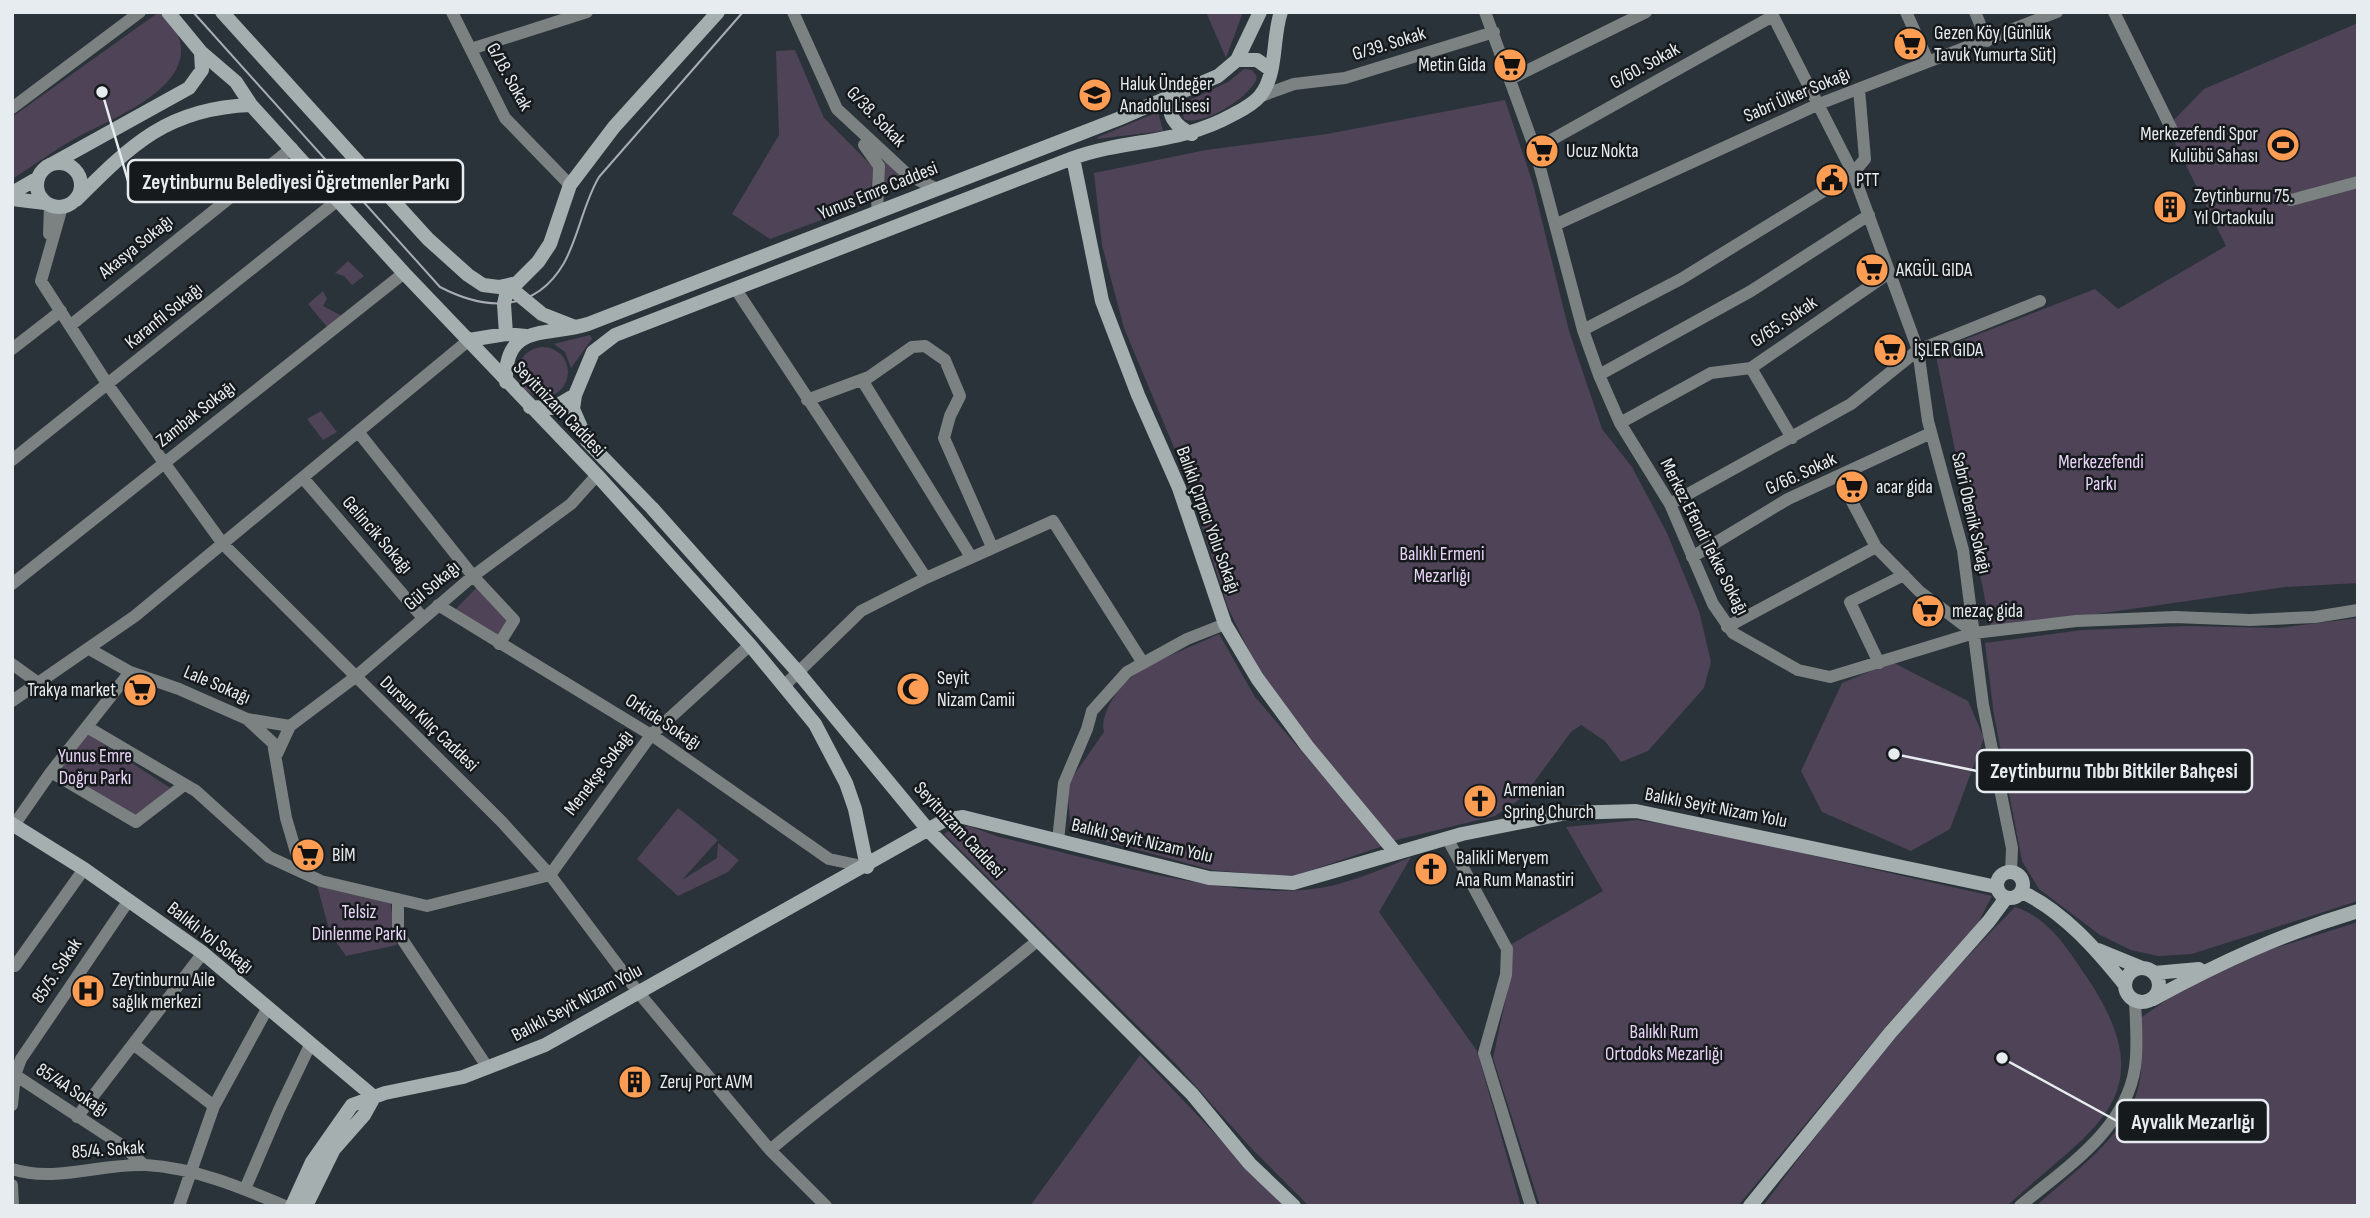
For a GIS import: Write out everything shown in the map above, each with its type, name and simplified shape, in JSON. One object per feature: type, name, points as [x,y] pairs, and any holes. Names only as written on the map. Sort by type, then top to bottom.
[{"type":"street","points":[[12,108],[139,12]]},
{"type":"street","name":"Seyitnizam Caddesi","points":[[168,12],[201,52],[236,82],[251,105],[404,274],[597,475],[784,686],[815,724],[846,783],[855,809],[867,867]]},
{"type":"street","points":[[222,12],[428,239],[483,285],[508,286],[526,276],[550,244],[570,185],[614,127],[718,12]]},
{"type":"street","name":"G/18. Sokak","points":[[452,12],[505,118],[570,185]]},
{"type":"street","points":[[471,49],[587,12]]},
{"type":"street","name":"G/38. Sokak","points":[[784,12],[827,108],[864,144],[879,166],[877,213]]},
{"type":"street","name":"G/38. Sokak","points":[[793,12],[837,109],[908,175],[937,189]]},
{"type":"street","name":"Yunus Emre Caddesi","points":[[469,340],[506,334],[526,336],[576,328],[1174,96],[1218,76],[1237,60],[1260,12]]},
{"type":"street","name":"Merkez Efendi Tekke Sokağı","points":[[1485,12],[1512,78],[1535,149],[1583,330],[1599,375],[1620,423],[1670,504],[1713,604],[1727,627],[1798,670],[1830,677],[1974,633],[2076,621],[2175,617],[2250,620],[2315,617],[2358,610]]},
{"type":"street","points":[[1512,78],[1646,12]]},
{"type":"street","points":[[1906,12],[1928,61]]},
{"type":"street","points":[[1975,12],[1987,41]]},
{"type":"street","name":"Sabri Ülker Sokağı","points":[[1557,224],[1819,104],[1987,41],[2029,18],[2057,12]]},
{"type":"street","points":[[2114,12],[2171,128]]},
{"type":"street","points":[[1261,96],[1271,69],[1284,14]]},
{"type":"street","name":"Sabri Obenik Sokağı","points":[[1772,14],[1853,173],[1918,350],[1931,433],[1963,550],[1983,705],[2012,848],[2011,872]]},
{"type":"street","name":"G/60. Sokak","points":[[1535,149],[1772,14]]},
{"type":"street","name":"G/39. Sokak","points":[[1261,96],[1294,84],[1345,78],[1494,32]]},
{"type":"street","points":[[12,193],[38,177],[50,165],[189,88],[202,70],[201,52]]},
{"type":"street","points":[[1237,60],[1257,60],[1279,77],[1294,84]]},
{"type":"street","points":[[1583,330],[1681,279],[1853,173],[1865,159],[1860,89]]},
{"type":"street","points":[[1174,96],[1170,102],[1172,116],[1181,129],[1192,134]]},
{"type":"street","name":"Yunus Emre Caddesi","points":[[575,395],[593,352],[615,335],[1099,148],[1192,134],[1226,119],[1261,96]]},
{"type":"street","points":[[12,199],[53,205],[76,200],[123,153],[178,117],[218,106],[251,105]]},
{"type":"street","name":"Akasya Sokağı","points":[[71,325],[292,148]]},
{"type":"street","name":"Balıklı Çırpıcı Yolu Sokağı","points":[[1073,158],[1102,301],[1138,395],[1179,488],[1225,624],[1256,678],[1307,746],[1395,852]]},
{"type":"street","points":[[50,165],[65,164],[77,172],[81,186],[76,200]]},
{"type":"street","points":[[38,177],[38,191],[53,205]]},
{"type":"street","points":[[2291,200],[2358,182]]},
{"type":"street","name":"Karanfil Sokağı","points":[[12,460],[338,200]]},
{"type":"street","name":"Dursun Kılıç Caddesi","points":[[53,205],[48,251],[41,281],[108,385],[223,544],[354,678],[502,822],[550,875],[638,992],[770,1150],[826,1206]]},
{"type":"street","points":[[1599,375],[1751,291],[1869,215]]},
{"type":"street","name":"G/65. Sokak","points":[[1620,423],[1711,373],[1751,368],[1889,273]]},
{"type":"street","name":"Zambak Sokağı","points":[[12,584],[404,274]]},
{"type":"street","points":[[508,286],[542,314],[576,328]]},
{"type":"street","points":[[506,334],[504,304],[508,286]]},
{"type":"street","points":[[735,288],[926,578]]},
{"type":"street","points":[[1670,504],[1851,404],[1918,350],[2040,301]]},
{"type":"street","points":[[12,349],[61,312]]},
{"type":"street","points":[[506,382],[508,357],[526,336]]},
{"type":"street","points":[[12,701],[37,682],[91,650],[359,433],[469,340]]},
{"type":"street","points":[[807,400],[862,380],[912,347],[925,346],[945,360],[960,396],[944,438],[992,547]]},
{"type":"street","points":[[1751,368],[1792,438]]},
{"type":"street","points":[[862,380],[971,557]]},
{"type":"street","points":[[530,407],[553,408],[575,395]]},
{"type":"street","name":"Seyitnizam Caddesi","points":[[575,395],[573,409],[587,441],[652,508],[797,671],[929,831],[1192,1094],[1250,1164],[1294,1206]]},
{"type":"street","points":[[359,433],[472,576],[514,620],[499,644]]},
{"type":"street","name":"G/66. Sokak","points":[[1692,557],[1788,499],[1931,433]]},
{"type":"street","name":"Gül Sokağı","points":[[290,726],[354,678],[472,576],[527,540],[571,504],[597,475]]},
{"type":"street","points":[[1839,477],[1876,547],[1919,591],[1974,633]]},
{"type":"street","name":"Gelincik Sokağı","points":[[303,478],[423,618]]},
{"type":"street","points":[[784,686],[861,611],[992,547],[1053,522],[1143,663]]},
{"type":"street","points":[[1727,627],[1876,547]]},
{"type":"street","points":[[1879,663],[1850,602],[1904,575]]},
{"type":"street","name":"Orkide Sokağı","points":[[438,605],[651,735],[829,859],[867,867]]},
{"type":"street","points":[[1058,841],[1064,783],[1087,730],[1092,711],[1127,672],[1186,639],[1225,624]]},
{"type":"street","name":"Menekşe Sokağı","points":[[550,875],[651,735],[750,645]]},
{"type":"street","name":"Lale Sokağı","points":[[91,650],[130,672],[179,689],[247,719],[290,726]]},
{"type":"street","points":[[12,664],[37,682]]},
{"type":"street","points":[[13,825],[130,672]]},
{"type":"street","points":[[247,719],[273,743],[277,754],[286,818],[301,869]]},
{"type":"street","points":[[277,754],[290,726]]},
{"type":"street","points":[[88,727],[196,791],[269,857],[301,869],[321,881],[427,906],[550,875]]},
{"type":"street","points":[[51,772],[136,822],[184,785]]},
{"type":"street","name":"Balıklı Seyit Nizam Yolu","points":[[292,1206],[312,1162],[352,1105],[488,1068],[545,1045],[867,867],[945,820],[963,817],[1209,878],[1293,883],[1447,838],[1567,813],[1636,811],[2001,892]]},
{"type":"street","name":"Balıklı Yol Sokağı","points":[[13,825],[84,869],[202,953],[374,1097]]},
{"type":"street","points":[[1447,838],[1507,949],[1506,975],[1484,1053],[1531,1206]]},
{"type":"street","points":[[13,965],[84,869]]},
{"type":"street","points":[[1750,1206],[1890,1033],[1989,921],[2001,892],[2002,875],[2011,872],[2023,880],[2022,892],[2015,898],[2001,892]]},
{"type":"street","points":[[2022,892],[2046,906],[2095,949],[2125,985],[2127,995],[2136,1002],[2153,999],[2210,968],[2296,929],[2358,911]]},
{"type":"street","points":[[398,899],[398,933],[488,1068]]},
{"type":"street","name":"85/5. Sokak","points":[[12,1105],[14,1074],[21,1059],[129,900]]},
{"type":"street","points":[[770,1150],[838,1091],[967,1000],[1037,941]]},
{"type":"street","points":[[2095,949],[2148,971],[2159,989],[2153,999]]},
{"type":"street","points":[[77,1117],[202,953]]},
{"type":"street","points":[[2125,985],[2132,971],[2210,968]]},
{"type":"street","points":[[2020,1206],[2098,1140],[2121,1110],[2134,1068],[2136,1002]]},
{"type":"street","points":[[179,1206],[214,1106],[267,1009]]},
{"type":"street","points":[[245,1189],[312,1043]]},
{"type":"street","points":[[133,1044],[214,1106]]},
{"type":"street","name":"85/4A Sokağı","points":[[14,1074],[123,1146],[144,1165]]},
{"type":"street","points":[[306,1206],[334,1149],[364,1115],[374,1097]]},
{"type":"street","name":"85/4. Sokak","points":[[12,1169],[33,1175],[144,1165],[193,1171],[285,1206]]},
{"type":"street","points":[[12,1185],[13,1206]]},
{"type":"green space","points":[[159,12],[178,35],[181,56],[174,73],[162,87],[126,112],[66,144],[14,178],[12,117]]},
{"type":"green space","points":[[1206,12],[1243,12],[1226,58]]},
{"type":"green space","name":"Merkezefendi Parkı","points":[[2358,23],[2358,583],[2285,587],[1991,629],[1935,351],[2095,289],[2118,309],[2226,246],[2167,127],[2204,89]]},
{"type":"green space","points":[[795,50],[824,118],[873,167],[870,202],[770,239],[732,214],[779,135],[776,51]]},
{"type":"green space","points":[[1244,69],[1252,70],[1257,77],[1237,101],[1214,115],[1192,121],[1184,119],[1181,111],[1183,103],[1228,82]]},
{"type":"green space","name":"Balıklı Ermeni Mezarlığı","points":[[1505,100],[1533,184],[1569,331],[1602,429],[1632,467],[1667,533],[1699,611],[1711,662],[1704,688],[1648,751],[1621,762],[1605,741],[1581,725],[1571,732],[1523,797],[1495,816],[1392,841],[1304,738],[1254,661],[1228,608],[1186,476],[1124,328],[1102,245],[1094,173],[1206,150],[1327,134]]},
{"type":"green space","points":[[1158,112],[1163,131],[1097,139],[1098,137]]},
{"type":"green space","points":[[884,161],[907,183],[885,192]]},
{"type":"green space","points":[[348,261],[364,276],[352,285],[344,276],[335,273]]},
{"type":"green space","points":[[323,291],[327,299],[323,306],[342,316],[327,327],[308,304]]},
{"type":"green space","points":[[590,335],[592,339],[571,368],[565,352],[554,344]]},
{"type":"green space","points":[[543,347],[561,354],[568,372],[561,390],[543,397],[525,390],[518,372],[525,354]]},
{"type":"green space","points":[[321,411],[337,432],[323,440],[307,419]]},
{"type":"green space","points":[[477,587],[508,619],[498,636],[455,610]]},
{"type":"green space","points":[[2358,618],[2358,901],[2192,954],[2158,956],[2131,950],[2100,935],[2039,889],[2022,861],[1994,715],[1985,643],[2082,630],[2187,626],[2277,628]]},
{"type":"green space","points":[[1219,634],[1255,697],[1383,846],[1291,877],[1212,870],[1071,832],[1067,785],[1104,732],[1104,717],[1116,694],[1143,670]]},
{"type":"green space","points":[[1892,662],[1968,701],[1984,738],[1950,829],[1911,851],[1822,812],[1801,771],[1842,683]]},
{"type":"green space","name":"Yunus Emre Doğru Parkı","points":[[88,734],[170,788],[135,817],[59,772]]},
{"type":"green space","points":[[678,808],[718,840],[682,880],[717,858],[718,843],[739,860],[728,872],[678,896],[637,859]]},
{"type":"green space","name":"Balıklı Rum Ortodoks Mezarlığı","points":[[1637,820],[1690,828],[1992,896],[1976,927],[1887,1025],[1738,1206],[1540,1206],[1493,1058],[1510,979],[1510,945],[1603,891],[1566,827]]},
{"type":"green space","points":[[969,826],[999,837],[1120,867],[1211,885],[1254,890],[1295,890],[1331,886],[1411,857],[1379,912],[1477,1051],[1521,1206],[1309,1206],[1251,1148],[1174,1062],[944,834],[953,828]]},
{"type":"green space","name":"Telsiz Dinlenme Parkı","points":[[317,885],[390,900],[397,945],[346,956],[330,933]]},
{"type":"green space","points":[[2015,907],[2038,918],[2056,935],[2086,976],[2110,1018],[2120,1053],[2119,1082],[2109,1108],[2090,1131],[2007,1206],[1763,1206],[1884,1052],[1948,978]]},
{"type":"green space","points":[[2358,922],[2358,1206],[2036,1206],[2096,1154],[2122,1123],[2131,1107],[2141,1072],[2139,1019],[2215,967]]},
{"type":"green space","points":[[1140,1055],[1284,1206],[1030,1206]]},
{"type":"tram line","points":[[193,12],[440,287],[457,295],[492,303],[524,299],[539,291],[552,279],[569,253],[599,177],[743,12]]},
{"type":"place","name":"Gezen Köy (Günlük Tavuk Yumurta Süt)","points":[[1910,44]]},
{"type":"place","name":"Metin Gida","points":[[1510,65]]},
{"type":"place","name":"Zeytinburnu Belediyesi Öğretmenler Parkı","points":[[102,92]]},
{"type":"place","name":"Haluk Ündeğer Anadolu Lisesi","points":[[1095,95]]},
{"type":"place","name":"Merkezefendi Spor Kulübü Sahası","points":[[2283,145]]},
{"type":"place","name":"Ucuz Nokta","points":[[1542,151]]},
{"type":"place","name":"PTT","points":[[1832,180]]},
{"type":"place","name":"Zeytinburnu 75. Yıl Ortaokulu","points":[[2170,207]]},
{"type":"place","name":"AKGÜL GIDA","points":[[1872,270]]},
{"type":"place","name":"İŞLER GIDA","points":[[1890,350]]},
{"type":"place","name":"acar gida","points":[[1852,487]]},
{"type":"place","name":"mezaç gida","points":[[1928,611]]},
{"type":"place","name":"Seyit Nizam Camii","points":[[913,689]]},
{"type":"place","name":"Trakya market","points":[[140,690]]},
{"type":"place","name":"Zeytinburnu Tıbbı Bitkiler Bahçesi","points":[[1894,754]]},
{"type":"place","name":"Armenian Spring Church","points":[[1480,801]]},
{"type":"place","name":"BİM","points":[[308,855]]},
{"type":"place","name":"Balikli Meryem Ana Rum Manastiri","points":[[1431,869]]},
{"type":"place","name":"Zeytinburnu Aile sağlık merkezi","points":[[88,991]]},
{"type":"place","name":"Ayvalık Mezarlığı","points":[[2002,1058]]},
{"type":"place","name":"Zeruj Port AVM","points":[[635,1082]]}]
